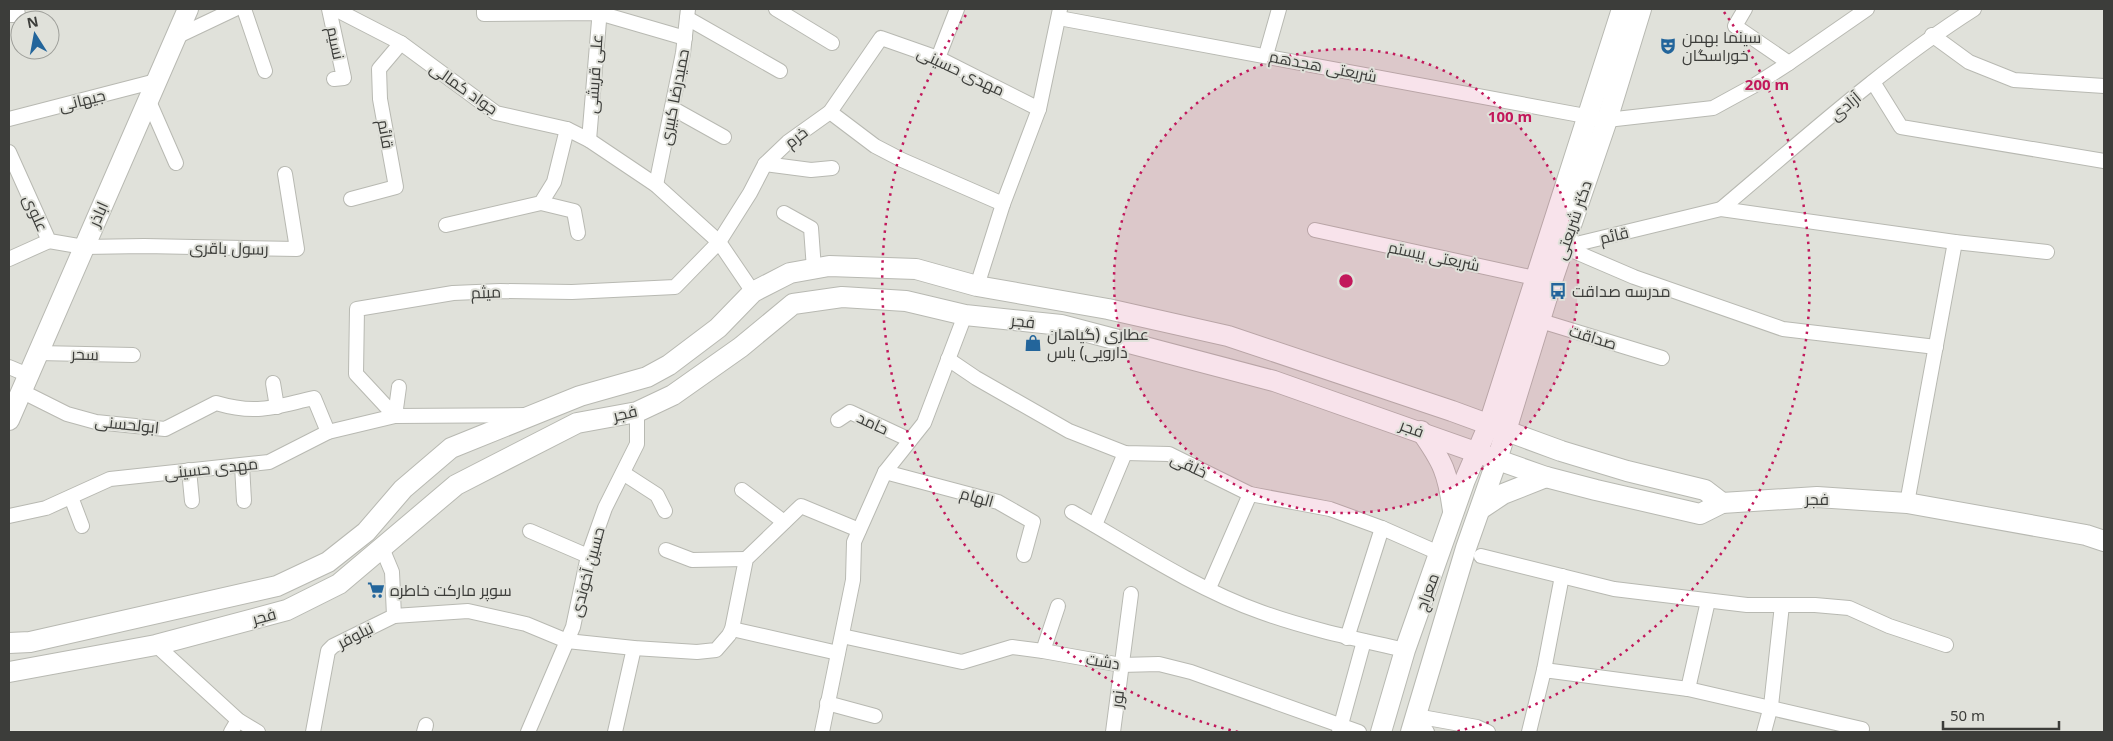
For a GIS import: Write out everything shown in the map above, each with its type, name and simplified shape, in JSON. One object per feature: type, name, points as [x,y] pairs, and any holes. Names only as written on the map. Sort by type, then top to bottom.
[{"type":"main road","name":"دکتر شریعتی","points":[[1597,118],[1622,9]]},
{"type":"main road","name":"دکتر شریعتی","points":[[1478,453],[1498,427],[1597,118],[1641,9]]},
{"type":"main road","name":"اباذر","points":[[9,420],[176,37],[183,10]]},
{"type":"main road","points":[[9,643],[30,642],[277,586],[328,562],[366,532],[403,489],[451,448],[580,396],[648,377],[669,365],[718,328],[752,292],[790,273],[829,266],[916,270],[977,286],[1108,309],[1228,336],[1467,416],[1561,451],[1627,471],[1706,490],[1722,503]]},
{"type":"main road","points":[[964,314],[977,286]]},
{"type":"main road","name":"فجر","points":[[9,672],[156,645],[288,610],[339,584],[456,485],[577,423],[637,412],[673,395],[741,347],[793,304],[842,297],[906,301],[964,314],[1061,325],[1274,381],[1421,431],[1546,477],[1700,514],[1722,503],[1817,498],[1907,503],[2086,535],[2104,541]]},
{"type":"main road","name":"دکتر شریعتی","points":[[1498,460],[1496,401],[1532,318]]},
{"type":"main road","points":[[1467,416],[1482,412],[1496,401]]},
{"type":"main road","points":[[1421,431],[1437,454],[1446,473],[1453,515]]},
{"type":"main road","name":"معراج","points":[[1381,732],[1405,650],[1465,480],[1478,453]]},
{"type":"main road","name":"معراج","points":[[1413,724],[1466,548],[1498,460]]},
{"type":"main road","points":[[1482,508],[1503,494],[1546,477]]},
{"type":"main road","points":[[277,586],[288,610]]},
{"type":"street","points":[[9,15],[18,16],[17,9]]},
{"type":"street","points":[[176,37],[235,9]]},
{"type":"street","points":[[244,9],[265,71]]},
{"type":"street","name":"نسیم","points":[[329,9],[339,79]]},
{"type":"street","name":"جواد کمالی","points":[[335,9],[401,43],[496,114],[567,128],[589,140],[656,184],[719,242],[752,292]]},
{"type":"street","points":[[484,9],[484,14],[599,11],[685,38]]},
{"type":"street","points":[[776,9],[832,43]]},
{"type":"street","points":[[938,58],[957,9]]},
{"type":"street","points":[[1266,55],[1278,9]]},
{"type":"street","points":[[1745,9],[1735,26],[1789,62]]},
{"type":"street","points":[[1848,22],[1855,9]]},
{"type":"street","name":"شریعتی هجدهم","points":[[977,286],[1003,204],[1039,108],[1060,13],[1266,55],[1597,118],[1712,108],[1755,85],[1867,9]]},
{"type":"street","name":"آزادی","points":[[1721,209],[1873,82],[1932,36],[1974,9]]},
{"type":"street","name":"علی قریشی","points":[[589,140],[599,11]]},
{"type":"street","points":[[688,13],[780,71]]},
{"type":"street","name":"حمیدرضا کبیری","points":[[656,184],[672,108],[688,13]]},
{"type":"street","points":[[1932,36],[1969,62],[2014,80],[2104,86]]},
{"type":"street","name":"مهدی حسینی","points":[[881,38],[938,58],[1039,108]]},
{"type":"street","name":"خرم","points":[[719,242],[750,193],[765,164],[788,142],[830,112],[881,38]]},
{"type":"street","name":"قائم","points":[[351,199],[396,187],[380,99],[379,69],[401,43]]},
{"type":"street","points":[[1873,82],[1901,128],[2104,161]]},
{"type":"street","points":[[152,90],[176,163]]},
{"type":"street","name":"جیهانی","points":[[9,119],[152,90]]},
{"type":"street","points":[[672,108],[724,137]]},
{"type":"street","points":[[830,112],[875,146],[902,160],[1003,204]]},
{"type":"street","points":[[541,203],[554,182],[567,128]]},
{"type":"street","name":"علوی","points":[[9,152],[48,241],[84,247]]},
{"type":"street","points":[[765,164],[811,170],[832,168]]},
{"type":"street","name":"رسول باقری","points":[[84,247],[144,246],[297,249],[285,174]]},
{"type":"street","points":[[446,225],[541,203],[574,211],[578,233]]},
{"type":"street","name":"قائم","points":[[1556,245],[1721,209],[1956,242],[2046,252]]},
{"type":"street","points":[[784,213],[811,228],[814,269]]},
{"type":"street","name":"شریعتی بیستم","points":[[1316,230],[1544,280]]},
{"type":"street","points":[[9,259],[48,241]]},
{"type":"street","name":"میثم","points":[[395,416],[356,374],[357,309],[453,293],[500,291],[572,292],[675,287],[719,242]]},
{"type":"street","points":[[1907,503],[1956,242]]},
{"type":"street","name":"قائم","points":[[1556,245],[1634,277],[1783,329],[1936,346]]},
{"type":"street","points":[[822,732],[853,580],[854,542],[885,472],[924,423],[964,314]]},
{"type":"street","name":"صداقت","points":[[1532,318],[1662,358]]},
{"type":"street","name":"سحر","points":[[38,353],[133,355]]},
{"type":"street","name":"خلقی","points":[[948,359],[976,378],[1069,430],[1125,453],[1169,454],[1250,494],[1330,509],[1382,528],[1440,554]]},
{"type":"street","name":"ابولحسنی","points":[[9,367],[25,383],[67,414],[96,422],[165,429],[216,403],[237,409],[260,410],[314,398],[328,432]]},
{"type":"street","points":[[274,383],[277,406]]},
{"type":"street","points":[[395,416],[400,387]]},
{"type":"street","name":"حسین آخوندی","points":[[528,732],[573,627],[588,556],[605,508],[637,444],[637,412]]},
{"type":"street","name":"حامد","points":[[838,420],[850,412],[910,440]]},
{"type":"street","name":"مهدی حسینی","points":[[9,516],[46,508],[110,479],[269,462],[328,432],[395,416],[530,415]]},
{"type":"street","points":[[1095,525],[1125,453]]},
{"type":"street","points":[[242,465],[244,501]]},
{"type":"street","points":[[190,470],[192,501]]},
{"type":"street","name":"الهام","points":[[885,472],[998,502],[1033,522],[1024,555]]},
{"type":"street","points":[[623,473],[657,495],[665,511]]},
{"type":"street","points":[[742,490],[784,522]]},
{"type":"street","points":[[1208,588],[1250,494]]},
{"type":"street","points":[[71,497],[82,526]]},
{"type":"street","points":[[382,548],[392,572],[394,616],[468,611],[526,624],[567,641],[697,652],[716,650],[729,635],[732,629],[746,559],[801,506],[859,530]]},
{"type":"street","points":[[1072,512],[1164,566],[1260,612],[1348,638],[1405,650]]},
{"type":"street","points":[[1348,638],[1382,528]]},
{"type":"street","points":[[530,531],[588,556]]},
{"type":"street","points":[[666,550],[692,560],[746,559]]},
{"type":"street","points":[[1481,556],[1614,589],[1747,605],[1815,605],[1850,608],[1889,626],[1946,645]]},
{"type":"street","points":[[1529,732],[1544,670],[1562,576]]},
{"type":"street","name":"نور","points":[[1113,732],[1131,594]]},
{"type":"street","points":[[1688,689],[1708,601]]},
{"type":"street","points":[[1764,732],[1770,706],[1782,605]]},
{"type":"street","points":[[1043,650],[1058,606]]},
{"type":"street","name":"نیلوفر","points":[[313,732],[321,679],[328,651],[333,646],[394,616]]},
{"type":"street","points":[[732,629],[838,653]]},
{"type":"street","name":"دشت","points":[[842,636],[962,662],[1012,648],[1043,650],[1121,665],[1159,664],[1191,672],[1340,729],[1359,732]]},
{"type":"street","points":[[1340,729],[1364,641]]},
{"type":"street","points":[[156,645],[234,726],[258,732]]},
{"type":"street","points":[[615,732],[634,648]]},
{"type":"street","points":[[1544,670],[1688,689],[1770,706],[1862,729]]},
{"type":"street","points":[[827,703],[875,716]]},
{"type":"street","points":[[1413,724],[1427,732]]},
{"type":"street","points":[[1413,724],[1477,727],[1488,732]]},
{"type":"place","name":"سینما بهمن خوراسگان","points":[[1668,46]]},
{"type":"place","name":"مدرسه صداقت","points":[[1558,291]]},
{"type":"place","name":"عطاری (گیاهان دارویی) یاس","points":[[1033,343]]},
{"type":"place","name":"سوپر مارکت خاطره","points":[[376,590]]}]
